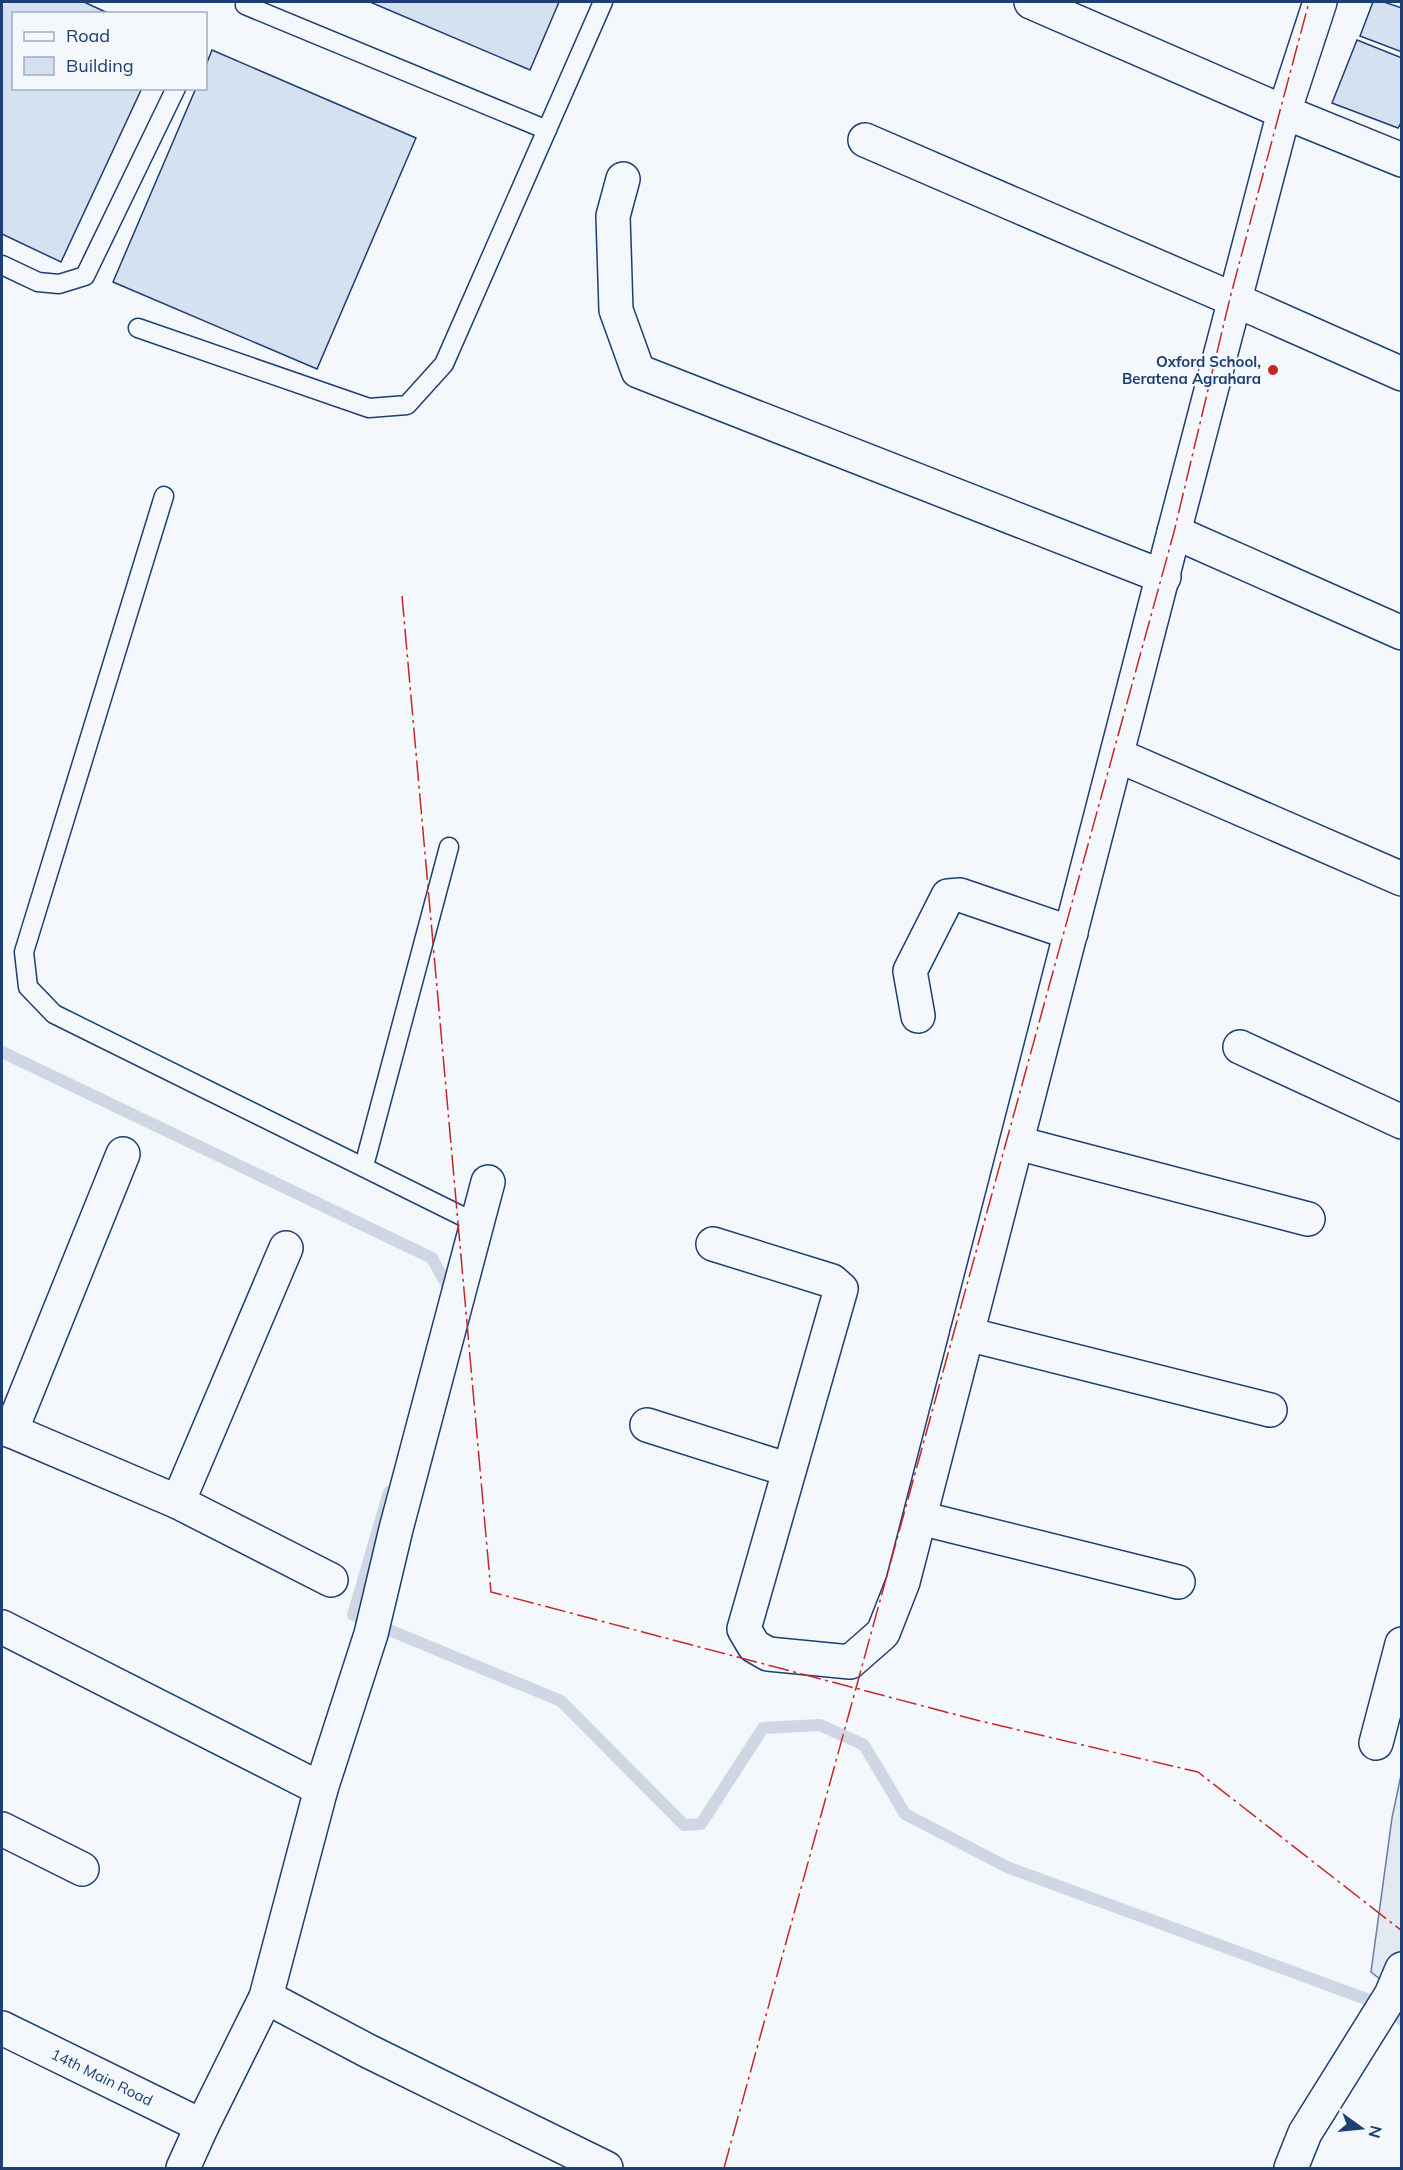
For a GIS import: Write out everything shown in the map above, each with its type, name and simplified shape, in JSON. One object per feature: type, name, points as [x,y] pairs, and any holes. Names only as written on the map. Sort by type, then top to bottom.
[{"type":"street","points":[[1031,2],[1284,112],[1401,160]]},
{"type":"street","points":[[713,1244],[832,1281],[840,1289],[744,1629],[754,1646],[768,1654],[850,1662],[883,1633],[903,1582],[1284,112],[1320,2]]},
{"type":"street","points":[[865,140],[1401,374]]},
{"type":"street","points":[[623,180],[613,216],[616,310],[638,371],[1164,577]]},
{"type":"street","points":[[1174,532],[1401,633]]},
{"type":"street","points":[[1117,755],[1401,879]]},
{"type":"street","points":[[918,1016],[910,971],[948,896],[960,895],[1071,933]]},
{"type":"street","points":[[1240,1047],[1401,1122]]},
{"type":"street","points":[[1017,1143],[1308,1219]]},
{"type":"street","points":[[123,1154],[6,1429],[178,1502],[331,1580]]},
{"type":"street","points":[[186,2168],[202,2126],[266,1996],[321,1789],[371,1634],[396,1529],[488,1182]]},
{"type":"street","points":[[178,1502],[286,1248]]},
{"type":"street","points":[[967,1334],[1270,1410]]},
{"type":"street","points":[[647,1425],[789,1470]]},
{"type":"street","points":[[920,1518],[1178,1581]]},
{"type":"street","points":[[2,1627],[321,1789]]},
{"type":"street","points":[[1376,1743],[1401,1644]]},
{"type":"street","points":[[2,1829],[82,1869]]},
{"type":"street","points":[[1290,2169],[1305,2133],[1396,1982]]},
{"type":"street","points":[[266,1996],[379,2056],[606,2169]]},
{"type":"street","name":"14th Main Road","points":[[2,2028],[202,2126]]},
{"type":"lane","points":[[138,328],[369,408],[407,405],[444,364],[603,2]]},
{"type":"lane","points":[[245,5],[547,130]]},
{"type":"lane","points":[[2,265],[38,282],[59,284],[85,276],[175,90]]},
{"type":"lane","points":[[164,496],[24,952],[28,987],[54,1014],[478,1224]]},
{"type":"lane","points":[[364,1166],[449,847]]},
{"type":"shaded area","points":[[1401,1775],[1401,1996],[1371,1972],[1392,1818]]},
{"type":"building","points":[[2,2],[84,2],[106,12],[12,12],[12,90],[141,90],[61,262],[2,234]]},
{"type":"building","points":[[370,2],[559,2],[530,70]]},
{"type":"building","points":[[1373,2],[1384,2],[1402,8],[1402,52],[1360,36]]},
{"type":"building","points":[[1357,40],[1402,58],[1402,121],[1398,128],[1332,103]]},
{"type":"building","points":[[212,50],[416,138],[317,369],[113,282],[195,90],[207,90],[207,62]]},
{"type":"waterway","points":[[2,1052],[432,1258],[449,1289],[446,1297]]},
{"type":"waterway","points":[[389,1492],[353,1615],[561,1701],[684,1825],[701,1824],[763,1728],[820,1725],[864,1745],[905,1814],[1007,1867],[1380,2004],[1402,2020]]},
{"type":"power","points":[[724,2168],[1174,532],[1230,298],[1309,2]]},
{"type":"power","points":[[402,596],[491,1592],[980,1721],[1198,1772],[1402,1931]]},
{"type":"place","name":"Oxford School, Beratena Agrahara","points":[[1273,370]]}]
